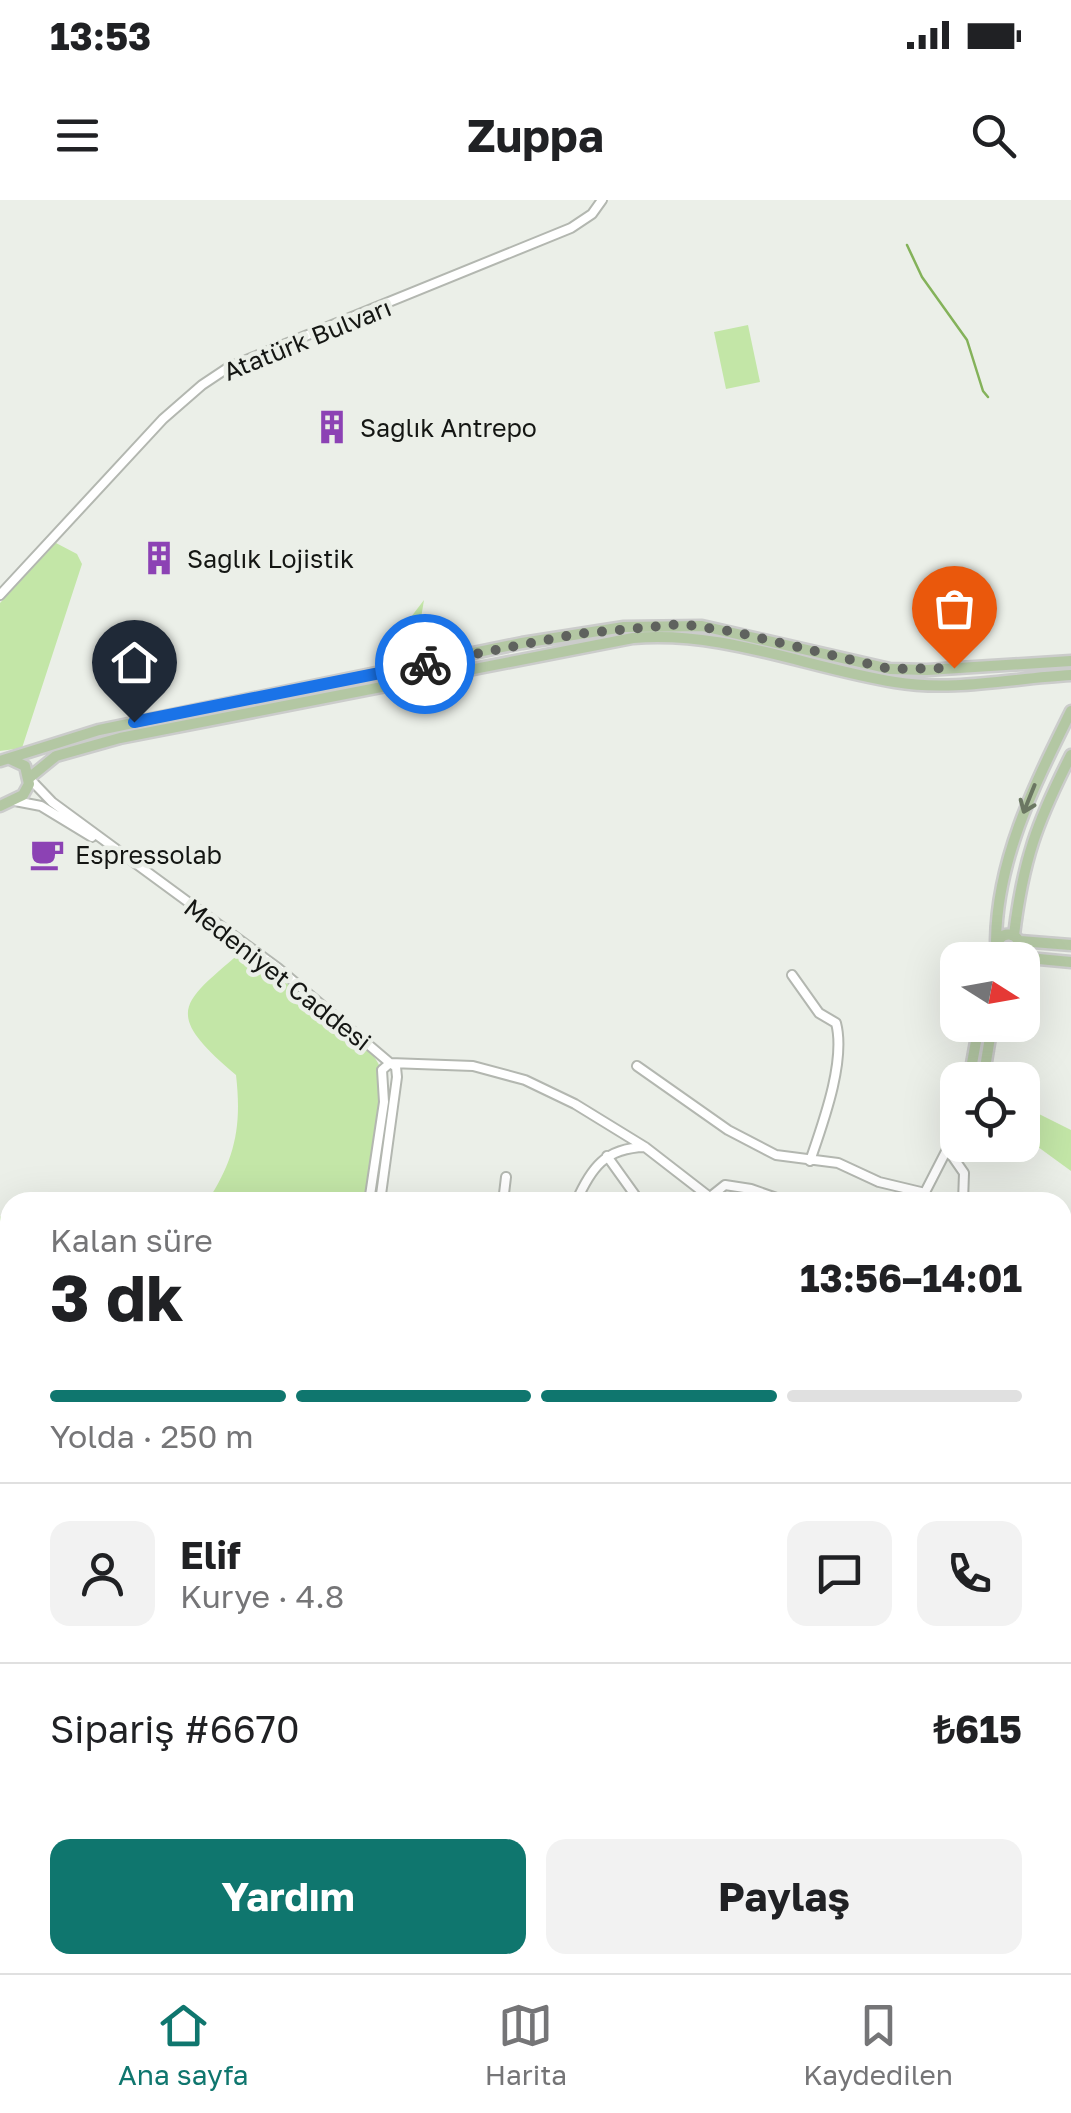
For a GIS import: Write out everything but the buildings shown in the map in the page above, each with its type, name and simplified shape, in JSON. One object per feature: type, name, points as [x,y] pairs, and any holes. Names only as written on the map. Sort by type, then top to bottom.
[{"type":"main road","points":[[4,802],[23,795],[30,778],[56,756],[104,742],[661,624],[702,626],[865,664],[908,670],[1071,662]]},
{"type":"main road","points":[[3,759],[99,730],[522,643],[606,636],[707,639],[872,678],[926,686],[1071,675]]},
{"type":"main road","points":[[1046,677],[1071,684]]},
{"type":"main road","points":[[996,942],[999,904],[1013,841],[1031,792],[1071,711]]},
{"type":"main road","points":[[1019,942],[1031,840],[1071,755]]},
{"type":"main road","points":[[3,759],[20,762],[30,778]]},
{"type":"main road","points":[[998,942],[1005,934],[1071,945]]},
{"type":"main road","points":[[1040,960],[1071,962]]},
{"type":"street","name":"Atatürk Bulvarı","points":[[0,595],[163,419],[214,377],[571,228],[592,214],[602,200]]},
{"type":"street","points":[[30,778],[52,802],[138,866]]},
{"type":"street","points":[[4,802],[40,806],[138,866]]},
{"type":"street","name":"Medeniyet Caddesi","points":[[138,866],[278,968],[390,1063],[497,1070],[575,1104],[645,1146],[703,1192]]},
{"type":"street","points":[[792,975],[818,1014],[836,1023],[841,1040],[824,1121],[810,1161]]},
{"type":"street","points":[[371,1192],[384,1102],[382,1070],[390,1063],[396,1067],[397,1077],[381,1192]]},
{"type":"street","points":[[637,1066],[728,1130],[776,1154],[838,1163],[907,1192]]},
{"type":"street","points":[[580,1192],[586,1177],[607,1156],[622,1148],[645,1146]]},
{"type":"street","points":[[607,1156],[633,1192]]},
{"type":"street","points":[[926,1192],[942,1162]]},
{"type":"street","points":[[956,1162],[964,1173],[964,1192]]},
{"type":"street","points":[[504,1192],[506,1177]]},
{"type":"street","points":[[719,1192],[725,1185],[759,1192]]},
{"type":"green space","points":[[748,325],[760,382],[726,389],[714,332]]},
{"type":"green space","points":[[56,543],[77,554],[82,564],[22,748],[0,751],[0,603]]},
{"type":"green space","points":[[424,600],[421,618],[415,618],[414,627],[419,628],[410,657],[380,665],[379,659]]},
{"type":"green space","points":[[248,946],[344,1024],[375,1058],[384,1085],[383,1118],[371,1192],[212,1192],[230,1157],[238,1111],[236,1075],[196,1035],[189,1021],[195,995]]},
{"type":"green space","points":[[1040,1114],[1071,1130],[1071,1171],[1040,1148]]},
{"type":"waterway","points":[[907,245],[922,277],[967,340],[988,397]]},
{"type":"way so far","points":[[425,664],[577,634],[681,624],[735,632],[890,669],[954,668]]},
{"type":"place","name":"Sağlık Antrepo","points":[[332,427]]},
{"type":"place","name":"Sağlık Lojistik","points":[[159,558]]},
{"type":"place","name":"Espressolab","points":[[47,854]]},
{"type":"route","points":[[134,722],[425,664]]}]
